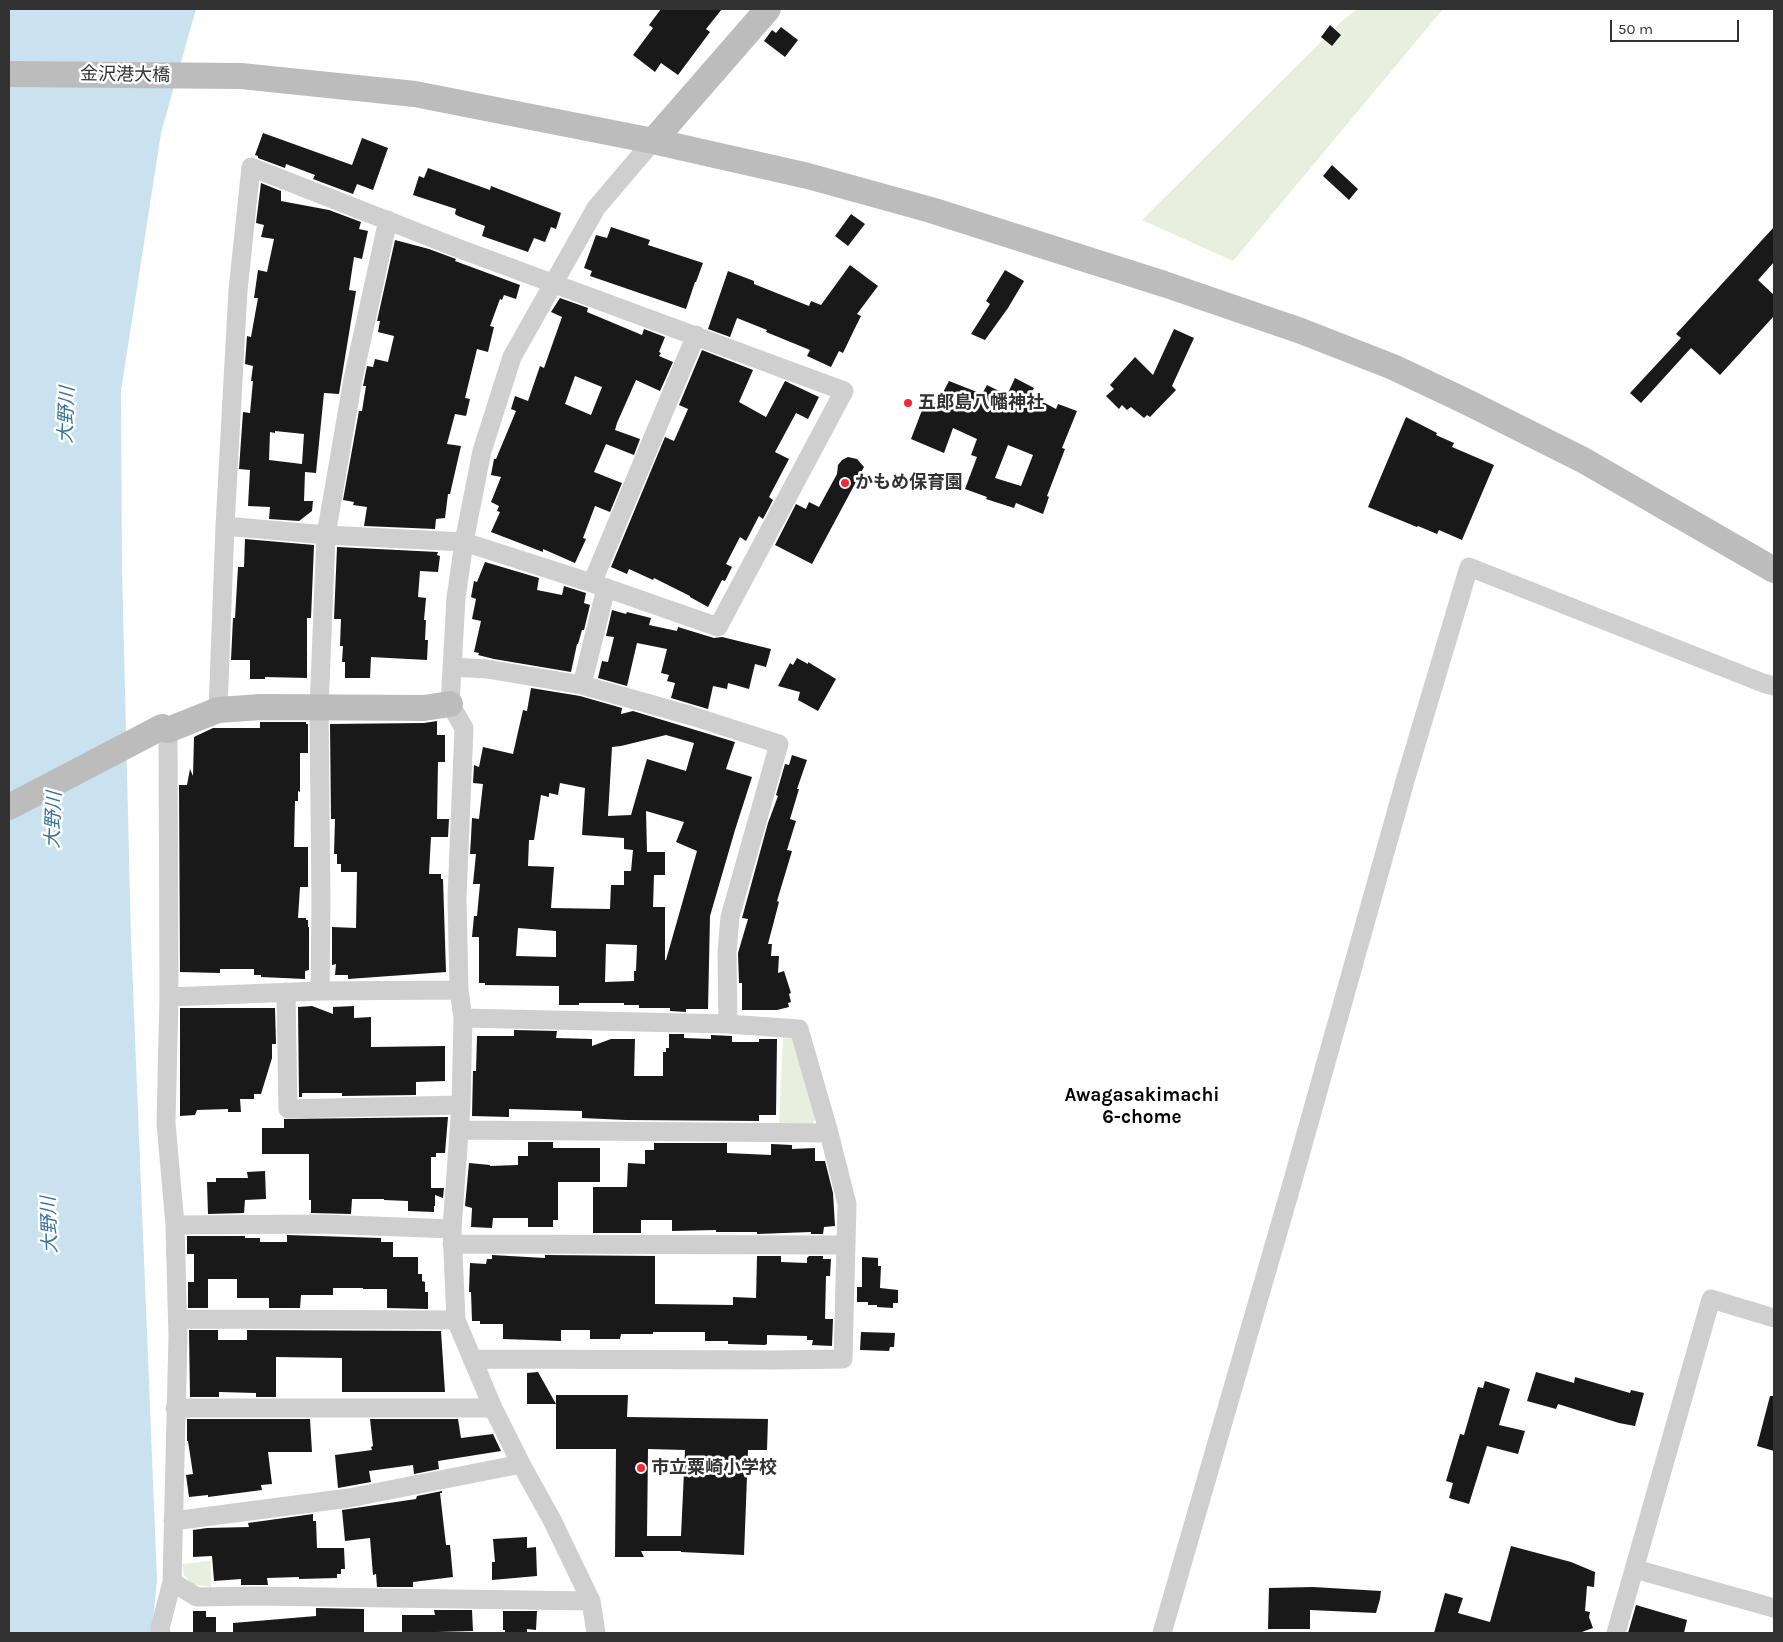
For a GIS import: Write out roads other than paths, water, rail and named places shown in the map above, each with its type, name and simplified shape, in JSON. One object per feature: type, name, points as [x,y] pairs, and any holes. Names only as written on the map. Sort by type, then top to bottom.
[{"type":"street","points":[[596,1633],[591,1601],[552,1520],[492,1408],[456,1320],[452,1236],[461,1105],[463,1018],[459,990],[458,840],[464,728],[450,704],[456,598],[464,542],[482,451],[512,357],[596,208],[765,10]]},
{"type":"street","name":"金沢港大橋","points":[[9,74],[241,76],[415,94],[653,141],[808,176],[931,210],[1164,284],[1310,335],[1393,367],[1583,460],[1774,570]]},
{"type":"street","points":[[218,710],[225,526],[238,290],[251,167],[460,249],[696,335],[844,392],[718,627],[464,542],[326,536],[225,526]]},
{"type":"street","points":[[320,991],[319,708],[326,536],[353,379],[388,220]]},
{"type":"street","points":[[582,685],[599,586],[696,335]]},
{"type":"street","points":[[1162,1633],[1291,1187],[1405,781],[1469,566],[1774,686]]},
{"type":"street","points":[[452,667],[488,670],[582,685],[692,716],[780,744],[730,917],[727,953],[728,1024]]},
{"type":"street","points":[[9,807],[165,728],[218,710],[261,707],[424,708],[450,704]]},
{"type":"street","points":[[161,1633],[160,1628],[172,1582],[178,1319],[175,1225],[166,1123],[169,997],[165,728]]},
{"type":"street","points":[[169,997],[320,991],[459,990]]},
{"type":"street","points":[[286,992],[288,1109],[461,1105]]},
{"type":"street","points":[[463,1018],[728,1024],[799,1029],[847,1204],[843,1359],[472,1359]]},
{"type":"street","points":[[459,1130],[829,1133]]},
{"type":"street","points":[[175,1225],[322,1224],[452,1236],[846,1246]]},
{"type":"street","points":[[1616,1633],[1711,1299],[1774,1318]]},
{"type":"street","points":[[178,1319],[456,1320]]},
{"type":"street","points":[[175,1408],[492,1408]]},
{"type":"street","points":[[173,1521],[349,1498],[521,1464]]},
{"type":"street","points":[[1635,1568],[1774,1608]]},
{"type":"street","points":[[172,1582],[197,1598],[255,1596],[591,1601]]},
{"type":"water","name":"大野川","points":[[9,9],[196,9],[161,133],[121,391],[122,568],[131,939],[157,1580],[152,1633],[9,1633]]},
{"type":"place","name":"五郎島八幡神社","points":[[908,403]]},
{"type":"place","name":"かもめ保育園","points":[[845,483]]},
{"type":"place","name":"市立粟崎小学校","points":[[641,1468]]},
{"type":"district","name":"Awagasakimachi 6-chome","points":[[1142,1107]]}]
